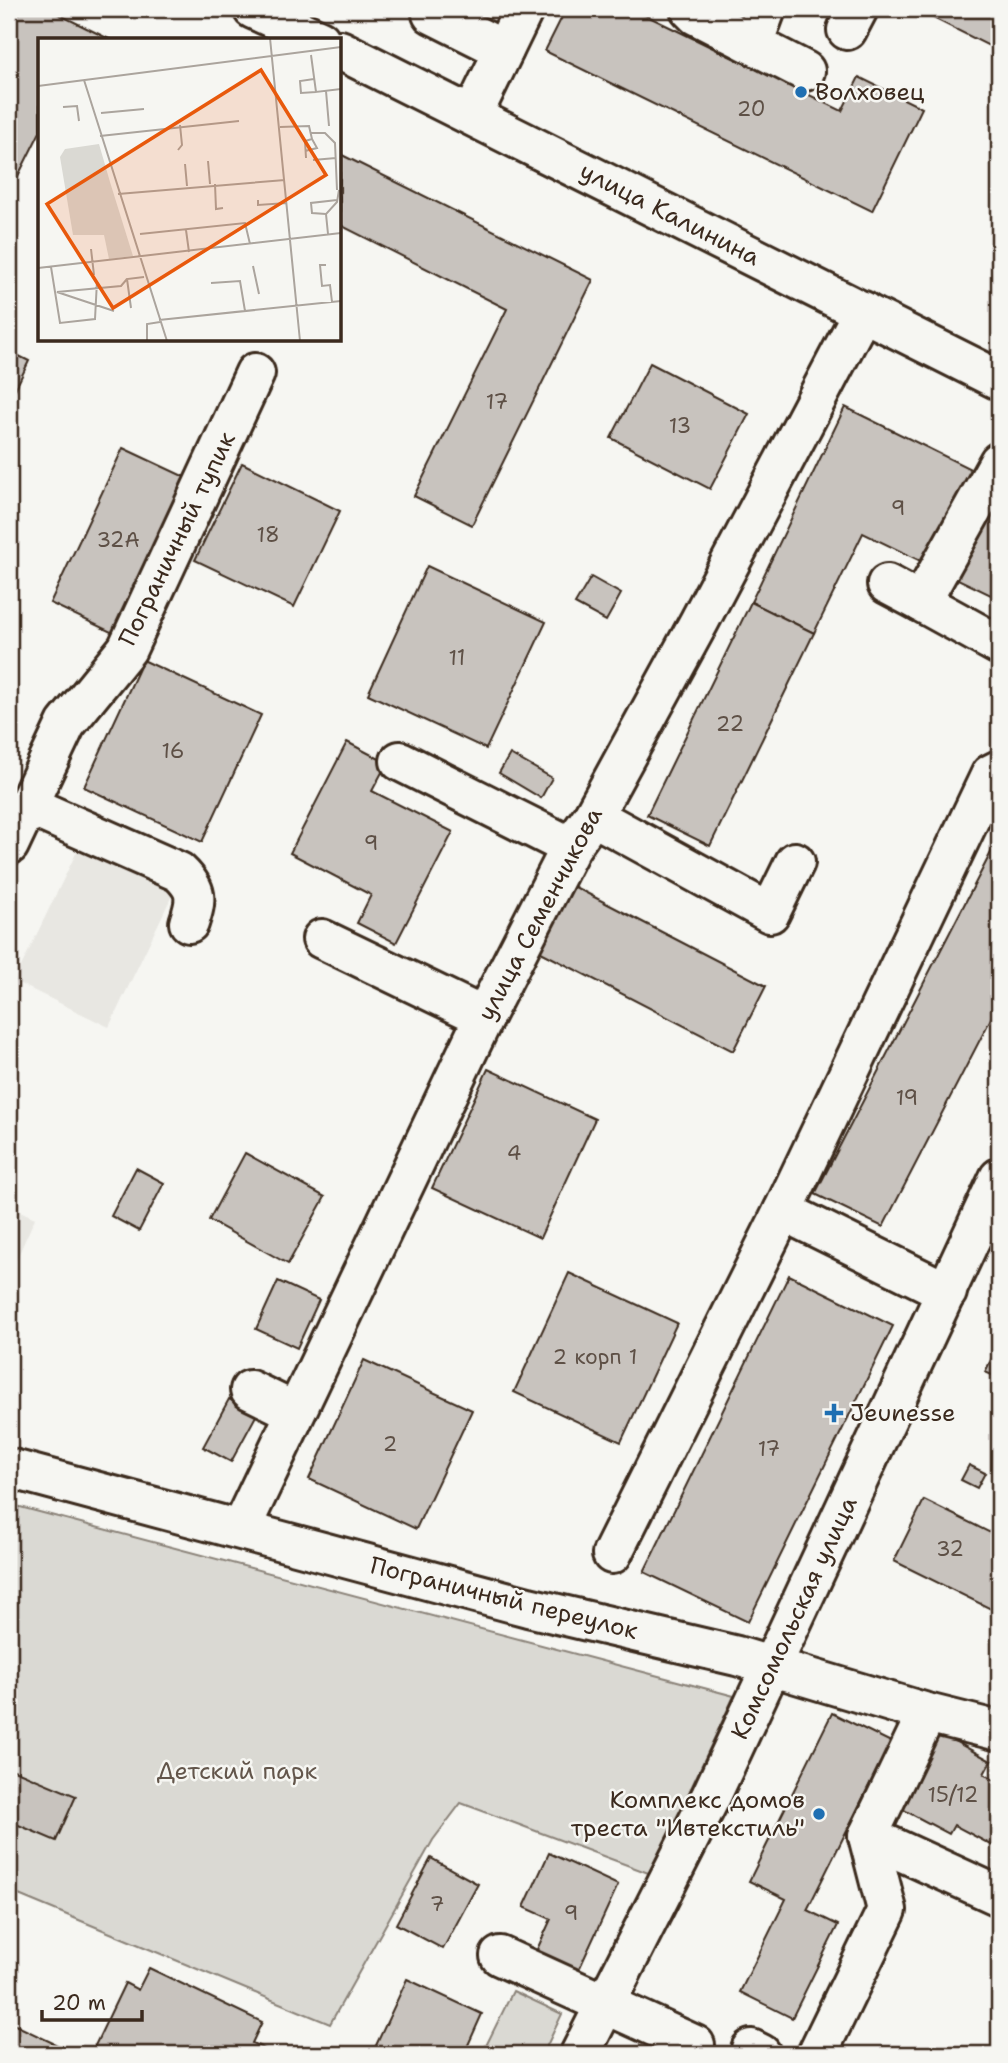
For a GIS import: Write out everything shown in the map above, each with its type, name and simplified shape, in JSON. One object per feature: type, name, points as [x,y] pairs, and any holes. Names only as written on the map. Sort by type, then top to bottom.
[{"type":"street","points":[[253,9],[316,38]]},
{"type":"street","points":[[473,114],[524,9]]},
{"type":"street","points":[[690,9],[695,15],[805,71]]},
{"type":"street","points":[[753,44],[766,9]]},
{"type":"street","points":[[432,14],[504,50]]},
{"type":"street","name":"улица Калинина","points":[[341,50],[473,114],[999,380]]},
{"type":"street","name":"улица Семенчикова","points":[[240,1528],[484,1017],[571,847],[593,816],[863,311]]},
{"type":"street","name":"Пограничный тупик","points":[[9,845],[66,724],[127,649],[255,373]]},
{"type":"street","points":[[920,602],[999,462]]},
{"type":"street","points":[[887,584],[999,645]]},
{"type":"street","points":[[400,761],[571,847]]},
{"type":"street","points":[[612,1554],[783,1211],[991,774],[999,770]]},
{"type":"street","points":[[27,805],[179,872],[192,884],[197,899],[189,923]]},
{"type":"street","points":[[593,816],[769,913],[795,862]]},
{"type":"street","points":[[322,939],[484,1017]]},
{"type":"street","name":"Комсомольская улица","points":[[580,2054],[710,1796],[999,1178]]},
{"type":"street","points":[[783,1211],[947,1292]]},
{"type":"street","points":[[250,1390],[295,1412]]},
{"type":"street","name":"Пограничный переулок","points":[[9,1468],[528,1607],[769,1667],[999,1731]]},
{"type":"street","points":[[817,2054],[887,1910],[868,1836],[927,1713]]},
{"type":"street","points":[[868,1836],[999,1895]]},
{"type":"street","points":[[500,1956],[695,2045]]},
{"type":"shaded area","points":[[83,839],[177,885],[109,1027],[14,981]]},
{"type":"shaded area","points":[[9,1206],[35,1218],[9,1276]]},
{"type":"green space","name":"Детский парк","points":[[9,1504],[734,1696],[651,1874],[461,1803],[433,1840],[330,2024],[9,1891]]},
{"type":"green space","points":[[513,1991],[562,2014],[543,2054],[482,2054]]},
{"type":"building","points":[[21,9],[48,9],[107,38],[38,38],[38,136],[9,194],[9,32]]},
{"type":"building","points":[[566,9],[641,9],[639,12],[842,111],[859,77],[922,108],[872,211],[545,51]]},
{"type":"building","points":[[999,9],[999,51],[917,10]]},
{"type":"building","points":[[341,154],[593,280],[472,525],[414,496],[507,309],[341,226]]},
{"type":"building","points":[[9,351],[29,361],[9,402]]},
{"type":"building","points":[[650,363],[749,414],[710,489],[611,438]]},
{"type":"building","points":[[845,407],[999,483],[999,599],[863,533],[814,633],[751,602]]},
{"type":"building","points":[[123,448],[185,477],[113,633],[50,603]]},
{"type":"building","points":[[242,463],[340,511],[294,607],[195,560]]},
{"type":"building","points":[[427,566],[546,622],[486,749],[368,694]]},
{"type":"building","points":[[591,577],[621,594],[606,621],[575,604]]},
{"type":"building","points":[[751,602],[814,633],[710,846],[647,815]]},
{"type":"building","points":[[143,660],[261,715],[202,842],[84,787]]},
{"type":"building","points":[[347,742],[387,763],[372,791],[453,832],[396,943],[357,923],[371,895],[290,853]]},
{"type":"building","points":[[510,754],[552,778],[541,798],[499,773]]},
{"type":"building","points":[[999,837],[999,1003],[883,1227],[815,1194]]},
{"type":"building","points":[[571,885],[766,986],[733,1051],[537,950]]},
{"type":"building","points":[[488,1069],[595,1119],[540,1238],[432,1188]]},
{"type":"building","points":[[245,1153],[325,1197],[288,1264],[209,1220]]},
{"type":"building","points":[[136,1168],[164,1183],[139,1231],[111,1216]]},
{"type":"building","points":[[569,1273],[677,1323],[621,1442],[514,1392]]},
{"type":"building","points":[[789,1275],[893,1326],[748,1622],[644,1572]]},
{"type":"building","points":[[278,1281],[319,1300],[297,1348],[256,1329]]},
{"type":"building","points":[[999,1344],[999,1378],[985,1372]]},
{"type":"building","points":[[364,1360],[472,1410],[416,1529],[309,1479]]},
{"type":"building","points":[[229,1399],[257,1414],[231,1462],[203,1447]]},
{"type":"building","points":[[969,1465],[985,1473],[977,1488],[961,1480]]},
{"type":"building","points":[[924,1500],[999,1537],[999,1613],[894,1561]]},
{"type":"building","points":[[832,1713],[891,1742],[807,1910],[838,1925],[792,2018],[740,1992],[786,1899],[749,1881]]},
{"type":"building","points":[[940,1733],[991,1761],[984,1774],[999,1783],[999,1849],[954,1825],[949,1834],[900,1808]]},
{"type":"building","points":[[9,1768],[76,1796],[56,1841],[9,1821]]},
{"type":"building","points":[[549,1853],[618,1885],[576,1976],[534,1956],[551,1919],[524,1907]]},
{"type":"building","points":[[431,1858],[478,1884],[443,1949],[396,1924]]},
{"type":"building","points":[[149,1968],[262,2022],[252,2043],[275,2054],[91,2054],[125,1983],[138,1990]]},
{"type":"building","points":[[407,1979],[482,2014],[464,2054],[372,2054]]},
{"type":"building","points":[[9,2022],[76,2054],[9,2054]]},
{"type":"place","name":"Волховец","points":[[801,92]]},
{"type":"place","name":"Jeunesse","points":[[834,1413]]},
{"type":"place","name":"Комплекс домов треста \"Ивтекстиль\"","points":[[819,1814]]}]
